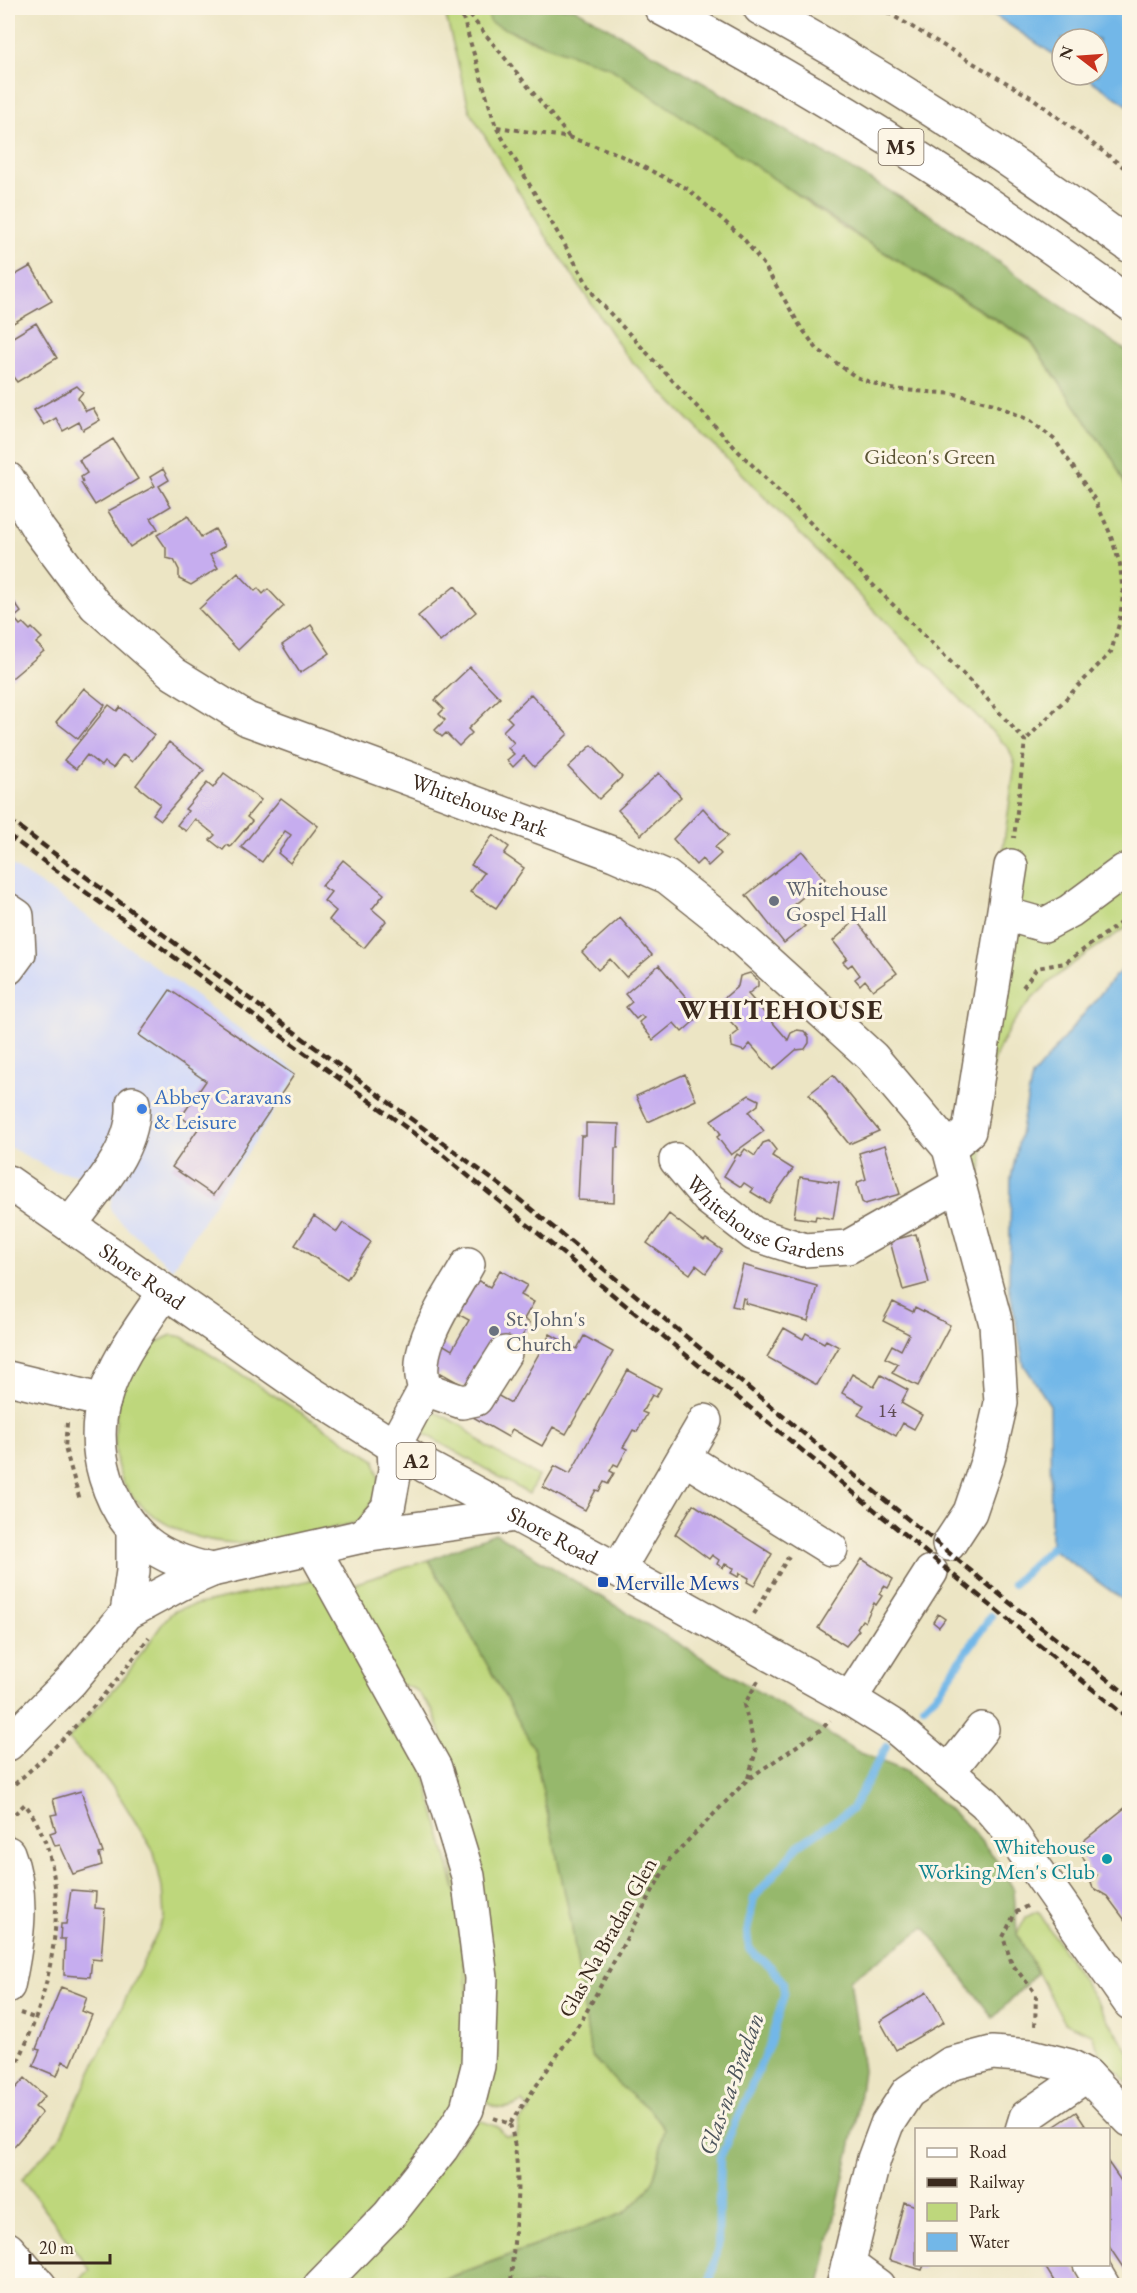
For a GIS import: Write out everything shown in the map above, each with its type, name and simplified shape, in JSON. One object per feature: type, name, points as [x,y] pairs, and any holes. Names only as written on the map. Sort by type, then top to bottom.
[{"type":"main road","name":"M5","points":[[661,8],[851,114],[1023,227],[1130,304]]},
{"type":"main road","name":"M5","points":[[760,8],[971,136],[1130,246]]},
{"type":"main road","name":"Whitehouse Park","points":[[8,479],[39,530],[95,605],[174,674],[247,719],[614,854],[666,878],[728,926],[872,1057],[949,1148]]},
{"type":"main road","points":[[949,1544],[970,1512],[988,1460],[1001,1403],[996,1324],[949,1148],[969,1131],[1011,866]]},
{"type":"main road","points":[[1005,914],[1044,925],[1070,911],[1124,871]]},
{"type":"main road","points":[[8,910],[17,916],[19,953],[8,968]]},
{"type":"main road","points":[[70,1225],[121,1151],[131,1132],[132,1103]]},
{"type":"main road","name":"Whitehouse Gardens","points":[[676,1160],[709,1199],[754,1234],[804,1250],[848,1247],[959,1184]]},
{"type":"main road","name":"Shore Road","points":[[8,1182],[164,1293],[312,1394],[427,1467],[740,1638],[841,1708],[900,1732],[985,1803],[1011,1833],[1130,2003]]},
{"type":"main road","points":[[468,1264],[432,1331],[421,1357],[419,1374],[425,1389],[462,1402],[476,1399],[505,1353]]},
{"type":"main road","points":[[164,1293],[122,1356],[104,1401],[99,1431],[102,1463],[106,1481],[122,1514],[147,1543],[165,1555],[187,1565],[212,1570]]},
{"type":"main road","points":[[8,1378],[104,1401]]},
{"type":"main road","points":[[363,1536],[378,1522],[388,1508],[394,1483],[394,1446],[425,1389]]},
{"type":"main road","points":[[618,1570],[705,1421]]},
{"type":"main road","points":[[684,1458],[831,1549]]},
{"type":"main road","points":[[10,1736],[71,1681],[126,1613],[212,1570],[363,1536],[516,1515]]},
{"type":"main road","points":[[126,1613],[133,1571],[133,1529]]},
{"type":"main road","points":[[313,1548],[435,1768],[468,1876],[481,1978],[478,2066],[467,2109],[442,2148],[389,2215],[320,2286]]},
{"type":"main road","points":[[841,1708],[931,1572]]},
{"type":"main road","points":[[948,1772],[982,1729]]},
{"type":"main road","points":[[8,1853],[17,1901],[17,1947],[8,1986]]},
{"type":"main road","points":[[878,2286],[845,2275],[880,2141],[886,2124],[908,2092],[950,2064],[992,2053],[1031,2056],[1070,2066],[1087,2075],[1130,2120]]},
{"type":"main road","points":[[1023,2128],[1026,2117],[1087,2075]]},
{"type":"main road","points":[[8,2248],[40,2286]]},
{"type":"main road","points":[[1091,2266],[1103,2286]]},
{"type":"path","points":[[462,8],[496,127],[595,297],[739,452],[980,691],[1025,741]]},
{"type":"path","points":[[462,8],[571,138]]},
{"type":"path","points":[[880,8],[1034,99],[1130,172]]},
{"type":"path","points":[[496,127],[571,138],[613,152],[688,189],[743,238],[764,265],[800,326],[817,349],[856,377],[890,389],[955,394],[994,404],[1031,421],[1055,440],[1089,490],[1109,531],[1120,564],[1123,595],[1111,652],[1025,741],[1011,866]]},
{"type":"path","points":[[1020,991],[1037,968],[1065,963],[1130,916]]},
{"type":"path","points":[[69,1394],[65,1448],[76,1493],[81,1502]]},
{"type":"path","points":[[740,1638],[803,1532]]},
{"type":"path","points":[[8,1790],[88,1716],[121,1677],[154,1629]]},
{"type":"path","name":"Glas Na Bradan Glen","points":[[748,1779],[756,1751],[744,1705],[759,1679]]},
{"type":"path","name":"Glas Na Bradan Glen","points":[[510,2124],[583,2018],[670,1859],[748,1779],[822,1729],[841,1708]]},
{"type":"path","points":[[1029,1905],[1015,1913],[1004,1937],[1012,1964],[1036,1994],[1037,2013],[1031,2056]]},
{"type":"path","points":[[467,2109],[510,2124],[515,2142],[518,2214],[512,2286]]},
{"type":"shaded area","name":"Abbey Caravans & Leisure","points":[[8,863],[73,906],[299,1073],[172,1269],[113,1214],[110,1207],[112,1198],[79,1175],[54,1171],[8,1146]]},
{"type":"green space","name":"Gideon's Green","points":[[444,8],[486,8],[492,23],[530,40],[609,67],[700,126],[842,227],[1030,341],[1114,461],[1129,494],[1129,926],[1052,980],[1019,1014],[1006,1034],[993,1065],[982,1151],[983,1162],[975,1189],[968,1159],[979,1134],[977,1034],[1015,764],[1009,749],[625,354],[542,230],[470,112]]},
{"type":"green space","points":[[485,8],[574,8],[929,214],[1129,353],[1129,494],[1114,461],[1030,340],[869,243],[609,67],[491,23]]},
{"type":"green space","points":[[172,1335],[183,1337],[375,1460],[381,1489],[359,1522],[280,1540],[221,1542],[178,1530],[155,1517],[136,1500],[122,1480],[118,1469],[115,1426],[119,1396],[127,1372],[135,1360],[153,1345]]},
{"type":"green space","points":[[432,1410],[461,1425],[487,1447],[538,1476],[529,1494],[421,1432]]},
{"type":"green space","points":[[495,1533],[860,1753],[905,1771],[970,1828],[996,1859],[1014,1890],[1017,1934],[1037,1973],[993,2018],[925,1927],[850,1980],[863,2070],[856,2121],[820,2285],[427,2286],[624,2213],[636,2203],[650,2185],[657,2166],[664,2128],[650,2110],[618,2084],[591,2056],[571,1921],[533,1747],[429,1560]]},
{"type":"green space","points":[[429,1560],[533,1747],[571,1921],[591,2055],[618,2084],[650,2110],[664,2128],[657,2166],[650,2185],[636,2203],[624,2213],[427,2285],[341,2285],[478,2120],[498,2127],[505,2136],[517,2136],[519,2121],[530,2111],[523,2102],[511,2107],[500,2108],[480,2097],[439,1751],[442,1736],[433,1711],[416,1690],[397,1683],[341,1588]]},
{"type":"green space","points":[[316,1579],[418,1749],[476,1969],[459,2106],[334,2257],[300,2285],[73,2285],[90,2270],[22,2179],[60,2137],[164,1918],[162,1887],[154,1852],[115,1789],[68,1739],[125,1677],[173,1612],[185,1607]]},
{"type":"green space","points":[[1038,1911],[1129,2052],[1129,2085],[1120,2073],[1104,2063],[1092,2034],[1065,2023],[1017,1934],[1026,1917]]},
{"type":"water","points":[[984,8],[1129,8],[1129,106],[1101,87],[1110,87],[1110,27],[1050,27],[1050,52]]},
{"type":"water","points":[[1129,965],[1129,1604],[1051,1548],[1050,1405],[1024,1365],[1009,1286],[1011,1178],[1032,1077],[1115,976]]},
{"type":"building","points":[[31,266],[52,301],[8,326],[8,279]]},
{"type":"building","points":[[36,323],[57,358],[17,382],[10,373],[8,340]]},
{"type":"building","points":[[77,386],[83,392],[78,398],[86,411],[93,408],[100,420],[83,430],[79,422],[63,431],[56,418],[44,425],[34,410]]},
{"type":"building","points":[[113,439],[138,479],[95,505],[81,483],[83,482],[81,477],[87,473],[79,460]]},
{"type":"building","points":[[163,469],[169,480],[159,486],[171,506],[151,518],[158,529],[130,547],[108,511],[155,486],[150,477]]},
{"type":"building","points":[[188,516],[201,537],[215,529],[225,546],[210,555],[218,568],[191,585],[179,579],[179,570],[174,560],[166,558],[166,548],[157,535]]},
{"type":"building","points":[[238,573],[255,591],[258,588],[263,594],[268,589],[284,606],[238,650],[199,609]]},
{"type":"building","points":[[455,586],[476,612],[440,642],[418,616]]},
{"type":"building","points":[[14,602],[21,612],[14,618],[20,625],[23,623],[30,630],[32,628],[42,638],[36,643],[44,651],[12,678],[8,673],[10,660],[8,657],[8,607]]},
{"type":"building","points":[[311,625],[330,653],[300,673],[282,645]]},
{"type":"building","points":[[470,667],[500,698],[468,729],[472,733],[459,746],[446,733],[442,737],[435,730],[445,720],[439,714],[444,709],[435,700]]},
{"type":"building","points":[[84,688],[105,705],[78,739],[56,722]]},
{"type":"building","points":[[531,694],[568,734],[534,767],[524,756],[513,767],[507,760],[514,754],[508,748],[514,743],[503,731],[512,722],[507,717]]},
{"type":"building","points":[[109,705],[117,711],[120,707],[154,735],[132,762],[123,755],[113,768],[104,762],[101,766],[87,755],[76,769],[64,760]]},
{"type":"building","points":[[169,742],[204,770],[161,820],[153,814],[160,804],[136,785]]},
{"type":"building","points":[[592,745],[622,777],[599,799],[568,767]]},
{"type":"building","points":[[224,773],[261,800],[247,817],[252,821],[230,847],[227,845],[223,850],[210,840],[215,835],[195,819],[186,831],[177,825],[188,811],[185,809],[207,783],[213,788]]},
{"type":"building","points":[[659,773],[681,797],[641,835],[618,810]]},
{"type":"building","points":[[281,798],[318,826],[290,863],[278,853],[291,835],[285,831],[262,862],[241,847]]},
{"type":"building","points":[[703,808],[728,836],[715,847],[721,854],[708,866],[702,859],[696,865],[673,839]]},
{"type":"building","points":[[493,835],[509,847],[504,854],[524,868],[496,908],[470,892],[484,873],[471,865]]},
{"type":"building","name":"Whitehouse Gospel Hall","points":[[802,851],[825,879],[791,907],[805,926],[784,943],[746,895]]},
{"type":"building","points":[[343,860],[384,894],[372,909],[386,921],[364,948],[329,920],[336,911],[324,901],[331,892],[322,886]]},
{"type":"building","points":[[620,918],[652,955],[626,977],[610,959],[598,970],[582,952]]},
{"type":"building","points":[[856,920],[897,973],[873,990],[865,980],[860,985],[855,979],[860,975],[852,964],[848,967],[843,962],[847,958],[833,941]]},
{"type":"building","points":[[659,965],[701,1015],[682,1032],[674,1023],[653,1040],[639,1022],[644,1018],[641,1015],[636,1019],[626,1007],[632,1002],[625,994]]},
{"type":"building","points":[[750,973],[758,980],[758,986],[748,994],[788,1040],[791,1033],[797,1030],[804,1031],[809,1037],[809,1043],[805,1049],[796,1050],[773,1070],[750,1044],[744,1051],[732,1047],[731,1037],[739,1031],[716,1005],[738,986],[740,976]]},
{"type":"building","points":[[170,990],[294,1075],[213,1195],[172,1167],[198,1129],[181,1117],[206,1081],[139,1035]]},
{"type":"building","points":[[685,1074],[696,1100],[648,1122],[636,1096]]},
{"type":"building","points":[[833,1075],[879,1131],[849,1144],[809,1094]]},
{"type":"building","points":[[749,1095],[759,1100],[758,1105],[749,1112],[764,1131],[731,1155],[717,1137],[721,1134],[711,1120]]},
{"type":"building","points":[[586,1123],[619,1124],[618,1148],[615,1148],[614,1202],[578,1200],[581,1136],[586,1136]]},
{"type":"building","points":[[769,1141],[776,1150],[772,1156],[793,1169],[769,1203],[751,1192],[753,1189],[744,1183],[741,1187],[724,1176],[737,1154],[740,1156],[745,1149],[755,1156],[763,1143]]},
{"type":"building","points":[[885,1145],[900,1194],[865,1204],[862,1202],[857,1185],[858,1182],[866,1179],[859,1153]]},
{"type":"building","points":[[800,1177],[839,1183],[833,1219],[816,1216],[815,1220],[794,1217]]},
{"type":"building","points":[[669,1214],[704,1241],[706,1239],[722,1250],[706,1273],[696,1265],[690,1274],[647,1243]]},
{"type":"building","points":[[314,1216],[337,1232],[343,1223],[371,1242],[347,1279],[295,1245]]},
{"type":"building","points":[[916,1234],[929,1283],[903,1290],[890,1241]]},
{"type":"building","points":[[743,1265],[817,1286],[808,1321],[745,1303],[746,1299],[743,1298],[741,1308],[732,1306]]},
{"type":"building","name":"St. John's Church","points":[[500,1270],[527,1285],[521,1295],[534,1302],[524,1319],[530,1323],[516,1347],[473,1391],[441,1373],[439,1376],[424,1367],[439,1342],[452,1350],[469,1320],[454,1312],[473,1278],[490,1287]]},
{"type":"building","points":[[893,1302],[913,1312],[915,1307],[950,1325],[918,1386],[892,1373],[898,1364],[885,1358],[892,1345],[901,1350],[909,1334],[883,1321]]},
{"type":"building","points":[[784,1328],[803,1339],[806,1333],[824,1343],[826,1340],[839,1347],[817,1385],[767,1357]]},
{"type":"building","points":[[550,1334],[577,1349],[584,1336],[613,1352],[566,1434],[553,1427],[542,1446],[512,1429],[508,1437],[473,1417],[488,1390],[511,1403]]},
{"type":"building","points":[[628,1370],[661,1388],[656,1397],[652,1395],[642,1412],[647,1414],[637,1432],[633,1430],[623,1447],[627,1449],[618,1466],[614,1464],[610,1471],[614,1473],[608,1484],[604,1482],[599,1491],[596,1490],[585,1510],[543,1487],[555,1466],[570,1474]]},
{"type":"building","points":[[852,1374],[874,1387],[881,1375],[908,1390],[901,1403],[922,1415],[914,1429],[903,1423],[896,1436],[858,1415],[864,1405],[842,1393]]},
{"type":"building","points":[[693,1504],[772,1554],[754,1586],[747,1582],[749,1578],[740,1573],[738,1577],[731,1573],[734,1568],[725,1564],[723,1568],[717,1564],[719,1560],[712,1555],[709,1559],[675,1534]]},
{"type":"building","points":[[862,1559],[893,1579],[888,1588],[884,1586],[879,1594],[882,1596],[876,1605],[874,1603],[865,1622],[862,1620],[857,1628],[859,1630],[846,1646],[818,1628]]},
{"type":"building","points":[[938,1614],[945,1619],[939,1627],[933,1622]]},
{"type":"building","points":[[81,1791],[103,1853],[99,1854],[102,1865],[73,1874],[60,1845],[55,1846],[50,1833],[56,1831],[51,1815],[57,1814],[53,1799]]},
{"type":"building","name":"Whitehouse Working Men's Club","points":[[1126,1807],[1130,1810],[1130,1927],[1107,1896],[1093,1888],[1091,1883],[1097,1875],[1092,1875],[1077,1846]]},
{"type":"building","points":[[71,1890],[96,1892],[95,1908],[105,1909],[101,1960],[92,1959],[90,1977],[64,1975],[65,1939],[60,1939],[61,1924],[66,1924]]},
{"type":"building","points":[[61,1987],[87,1997],[82,2011],[92,2015],[71,2065],[63,2061],[57,2076],[33,2066],[40,2050],[36,2049]]},
{"type":"building","points":[[927,1992],[944,2022],[896,2050],[880,2021]]},
{"type":"building","points":[[25,2078],[45,2096],[35,2107],[42,2113],[10,2151],[8,2148],[8,2093]]},
{"type":"building","points":[[1076,2112],[1087,2128],[1052,2128]]},
{"type":"building","points":[[1110,2165],[1130,2194],[1130,2278],[1110,2248]]},
{"type":"building","points":[[904,2202],[915,2206],[915,2266],[924,2266],[922,2270],[889,2260]]},
{"type":"building","points":[[1045,2266],[1073,2266],[1085,2286],[1057,2286]]},
{"type":"waterway","name":"Glas-na-Bradan","points":[[1013,1584],[1051,1548]]},
{"type":"waterway","name":"Glas-na-Bradan","points":[[924,1706],[940,1690],[991,1616]]},
{"type":"waterway","name":"Glas-na-Bradan","points":[[709,2286],[718,2248],[720,2158],[770,2043],[784,1995],[783,1982],[770,1966],[749,1949],[747,1932],[754,1898],[799,1845],[852,1809],[886,1747]]},
{"type":"railway","points":[[8,819],[520,1200],[1010,1603],[1130,1697]]},
{"type":"railway","points":[[8,835],[438,1151],[1130,1720]]},
{"type":"place","name":"Whitehouse Gospel Hall","points":[[774,901]]},
{"type":"place","name":"Abbey Caravans & Leisure","points":[[142,1109]]},
{"type":"place","name":"St. John's Church","points":[[494,1331]]},
{"type":"place","name":"Merville Mews","points":[[603,1582]]},
{"type":"place","name":"Whitehouse Working Men's Club","points":[[1107,1859]]},
{"type":"district","name":"WHITEHOUSE","points":[[781,1009]]}]
